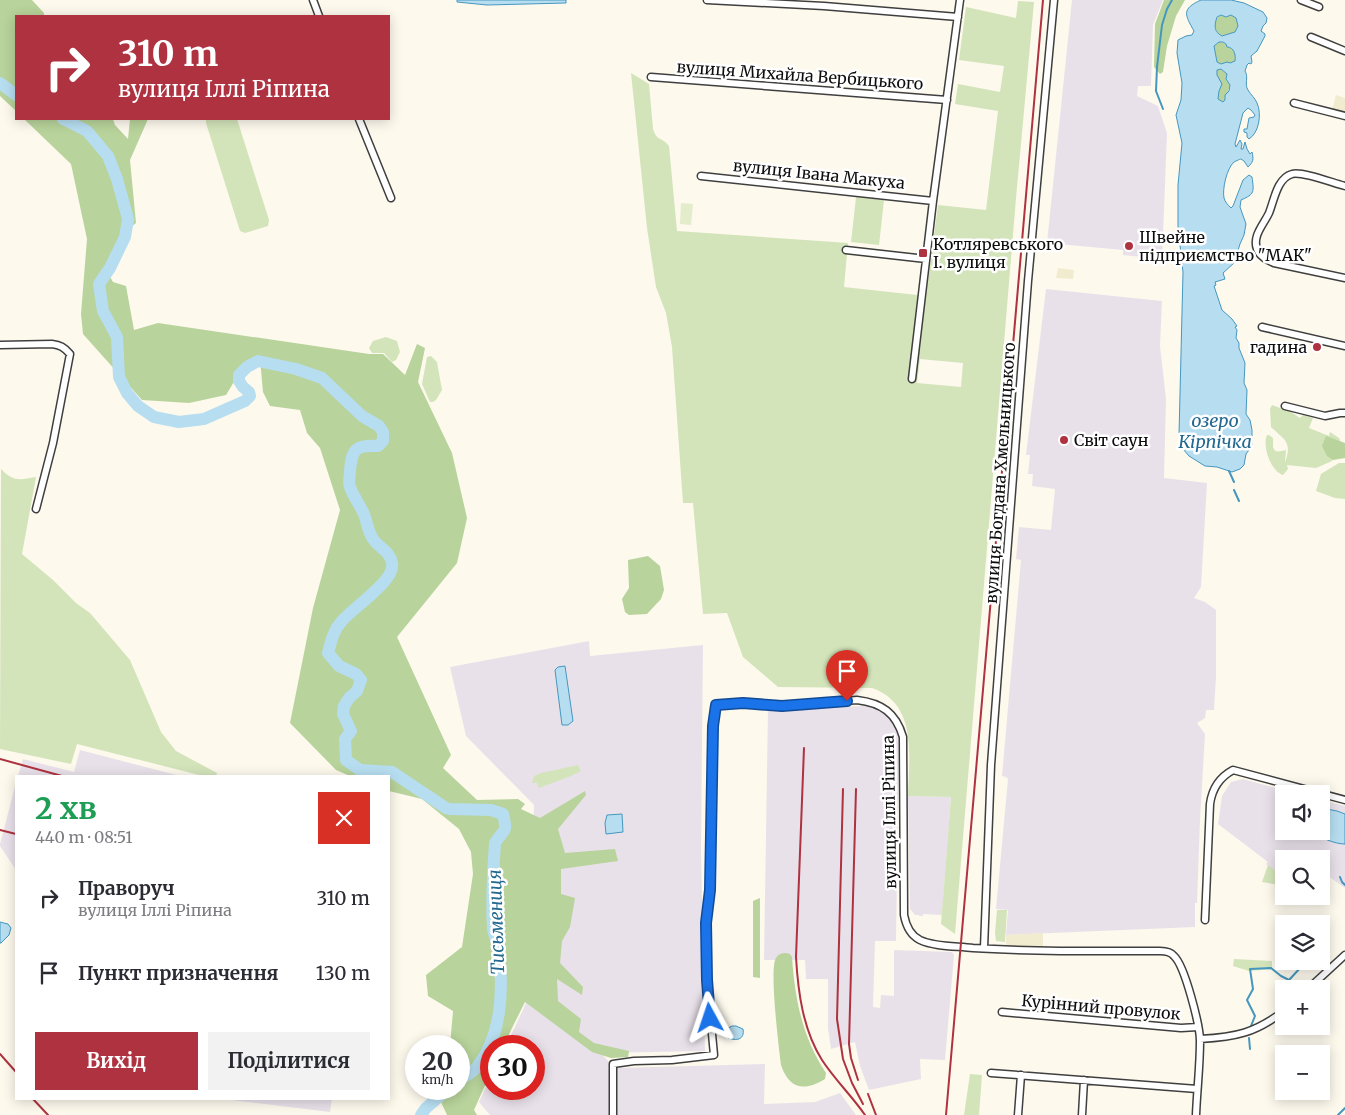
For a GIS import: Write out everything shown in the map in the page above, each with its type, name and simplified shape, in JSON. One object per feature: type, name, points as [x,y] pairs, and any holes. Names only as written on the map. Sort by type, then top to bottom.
[{"type":"street","points":[[313,0],[320,15]]},
{"type":"street","points":[[707,0],[824,6],[958,17]]},
{"type":"street","points":[[912,379],[933,201],[960,0]]},
{"type":"street","name":"вулиця Богдана Хмельницького","points":[[984,948],[991,765],[1028,281],[1054,0]]},
{"type":"street","points":[[1301,0],[1319,7]]},
{"type":"street","points":[[1312,37],[1345,51]]},
{"type":"street","name":"вулиця Михайла Вербицького","points":[[651,77],[947,100]]},
{"type":"street","points":[[1294,103],[1345,116]]},
{"type":"street","points":[[359,120],[391,198]]},
{"type":"street","points":[[1345,186],[1306,175],[1290,174],[1279,186],[1268,215],[1258,232],[1256,241],[1256,248],[1265,260],[1345,278]]},
{"type":"street","name":"вулиця Івана Макуха","points":[[702,176],[933,201]]},
{"type":"street","points":[[846,250],[926,259]]},
{"type":"street","points":[[1262,327],[1345,346]]},
{"type":"street","points":[[0,345],[60,345],[70,354],[53,443],[36,509]]},
{"type":"street","points":[[1286,406],[1325,416],[1345,413]]},
{"type":"street","name":"вулиця Іллі Ріпина","points":[[613,1115],[612,1064],[714,1055],[707,980],[706,923],[710,890],[713,726],[716,705],[743,703],[782,706],[857,700],[867,701],[884,708],[897,721],[904,737],[904,915],[908,929],[919,939],[928,943],[984,948],[1057,952],[1160,950],[1170,952],[1181,968],[1198,1027]]},
{"type":"street","points":[[1206,920],[1210,804],[1216,786],[1224,776],[1234,770],[1345,800]]},
{"type":"street","points":[[1318,980],[1345,955]]},
{"type":"street","name":"Курінний провулок","points":[[1002,1012],[1171,1027],[1198,1027]]},
{"type":"street","points":[[1200,1039],[1224,1038],[1253,1030],[1275,1018]]},
{"type":"street","points":[[1196,1115],[1200,1039],[1198,1027]]},
{"type":"street","points":[[991,1073],[1197,1089]]},
{"type":"street","points":[[1018,1115],[1021,1075]]},
{"type":"street","points":[[1082,1115],[1084,1080]]},
{"type":"shaded area","points":[[1072,0],[1163,0],[1153,25],[1151,86],[1138,86],[1137,96],[1158,106],[1167,133],[1162,261],[1123,255],[1123,250],[1047,243]]},
{"type":"shaded area","points":[[1336,95],[1345,98],[1345,114],[1332,110]]},
{"type":"shaded area","points":[[1058,268],[1074,270],[1073,279],[1056,278]]},
{"type":"shaded area","points":[[1046,289],[1162,301],[1160,346],[1166,399],[1164,478],[1207,483],[1201,587],[1194,598],[1205,602],[1216,610],[1216,677],[1214,710],[1206,710],[1205,718],[1197,723],[1205,734],[1195,927],[1006,935],[1008,910],[996,909],[1008,779],[1002,776],[1021,560],[1016,559],[1019,527],[1051,530],[1055,489],[1032,486],[1033,474],[1028,474],[1030,455],[1026,455]]},
{"type":"shaded area","points":[[589,641],[590,656],[703,645],[701,851],[705,1051],[601,1053],[608,1061],[611,1070],[610,1115],[490,1115],[479,1102],[480,1100],[545,1100],[545,1035],[511,1035],[527,1001],[534,805],[466,736],[450,667]]},
{"type":"shaded area","points":[[864,706],[876,709],[887,716],[899,735],[896,941],[875,941],[873,1007],[880,1008],[881,995],[894,996],[894,950],[952,952],[954,955],[945,1060],[920,1059],[921,1079],[869,1090],[860,1066],[855,1042],[831,1049],[828,1028],[828,979],[806,979],[805,960],[764,960],[768,709]]},
{"type":"shaded area","points":[[80,750],[176,775],[18,775],[23,759],[74,772]]},
{"type":"shaded area","points":[[1243,779],[1275,788],[1275,840],[1330,840],[1330,802],[1345,806],[1345,888],[1330,877],[1330,850],[1275,850],[1275,870],[1266,864],[1268,862],[1218,824],[1222,796],[1231,782]]},
{"type":"shaded area","points":[[15,787],[15,868],[0,844]]},
{"type":"shaded area","points":[[908,796],[951,797],[942,915],[923,914],[923,916],[919,916],[915,915],[910,909]]},
{"type":"shaded area","points":[[1043,933],[1043,948],[1006,946],[1006,935]]},
{"type":"shaded area","points":[[765,1064],[764,1104],[815,1102],[840,1093],[856,1115],[617,1115],[617,1068]]},
{"type":"shaded area","points":[[231,1100],[332,1100],[330,1112]]},
{"type":"green space","points":[[0,0],[32,0],[44,15],[15,15],[15,110],[0,96]]},
{"type":"green space","points":[[1164,0],[1185,0],[1176,16],[1167,46],[1163,72],[1160,74],[1154,67],[1155,24]]},
{"type":"green space","points":[[1018,1],[1034,2],[955,934],[941,924],[951,797],[908,796],[908,733],[904,719],[897,706],[887,696],[872,688],[778,687],[743,657],[727,613],[703,614],[693,503],[683,503],[672,347],[666,313],[656,287],[647,228],[631,73],[649,84],[653,129],[656,136],[665,141],[669,146],[677,231],[848,243],[844,287],[926,296],[938,205],[986,210],[998,111],[955,104],[958,84],[1000,92],[1004,66],[959,60],[966,7],[1016,18]],"holes":[[[920,359],[963,363],[961,387],[917,383]]]},
{"type":"green space","points":[[1221,15],[1226,17],[1231,15],[1236,18],[1238,26],[1235,32],[1222,36],[1217,32],[1215,23]]},
{"type":"green space","points":[[1219,42],[1224,43],[1233,50],[1235,61],[1226,64],[1217,62],[1214,46]]},
{"type":"green space","points":[[1221,69],[1227,74],[1226,79],[1230,85],[1223,102],[1218,99],[1217,70]]},
{"type":"green space","points":[[25,120],[113,120],[115,125],[128,139],[130,120],[148,120],[130,160],[136,223],[120,236],[105,268],[113,282],[126,286],[134,330],[158,323],[369,354],[383,354],[405,375],[417,344],[425,348],[418,382],[452,453],[467,518],[457,563],[397,637],[451,755],[443,768],[477,800],[518,799],[525,804],[521,809],[540,818],[585,791],[586,795],[558,829],[565,853],[615,849],[618,861],[561,869],[561,894],[575,898],[570,927],[562,941],[560,963],[583,987],[582,995],[557,979],[558,1001],[581,1019],[579,1032],[594,1043],[629,1051],[628,1057],[611,1058],[592,1052],[525,1002],[508,1035],[480,1035],[480,1097],[474,1110],[477,1115],[447,1115],[440,1100],[470,1100],[470,1035],[451,1035],[453,1011],[428,996],[426,975],[462,947],[473,874],[471,852],[459,829],[422,799],[390,791],[390,775],[348,775],[336,770],[290,723],[313,608],[340,510],[320,448],[307,433],[300,410],[270,406],[263,392],[260,359],[247,360],[226,395],[189,403],[142,400],[83,334],[81,314],[87,239],[71,164]]},
{"type":"green space","points":[[206,120],[237,120],[269,220],[268,226],[245,233],[240,231]]},
{"type":"green space","points":[[856,197],[884,200],[879,245],[851,242]]},
{"type":"green space","points":[[681,203],[693,204],[691,225],[680,224]]},
{"type":"green space","points":[[386,337],[397,341],[400,352],[396,360],[392,362],[384,353],[372,353],[369,348],[373,341]]},
{"type":"green space","points":[[431,356],[437,362],[442,390],[433,402],[430,402],[422,384],[427,357]]},
{"type":"green space","points":[[1272,405],[1291,412],[1300,418],[1303,415],[1313,418],[1309,428],[1329,436],[1330,432],[1339,438],[1340,440],[1332,461],[1316,468],[1287,465],[1288,469],[1283,475],[1279,473],[1271,464],[1267,452],[1267,435],[1273,438],[1275,451],[1286,450],[1285,463],[1288,446],[1284,439],[1271,427],[1270,409]]},
{"type":"green space","points":[[1326,436],[1345,443],[1345,458],[1333,460],[1327,456],[1322,446]]},
{"type":"green space","points":[[1339,463],[1345,463],[1345,499],[1335,498],[1316,491],[1321,474]]},
{"type":"green space","points":[[1,469],[17,479],[36,477],[22,554],[53,580],[76,603],[90,613],[130,660],[161,732],[176,751],[217,773],[216,775],[199,775],[77,744],[71,764],[0,749]]},
{"type":"green space","points":[[648,556],[660,566],[664,590],[661,599],[647,614],[629,615],[625,612],[622,599],[629,588],[628,560]]},
{"type":"green space","points":[[578,765],[581,771],[571,776],[539,788],[537,783],[532,783],[534,776],[541,773]]},
{"type":"green space","points":[[1268,865],[1275,870],[1275,884],[1262,882]]},
{"type":"green space","points":[[760,898],[760,978],[753,977],[753,901]]},
{"type":"green space","points":[[997,910],[1007,910],[1005,942],[996,941]]},
{"type":"green space","points":[[786,953],[792,957],[795,988],[805,1032],[826,1073],[825,1079],[804,1087],[798,1086],[788,1079],[781,1065],[775,1009],[774,965],[776,958],[780,954]]},
{"type":"green space","points":[[1234,959],[1272,961],[1272,969],[1249,971],[1233,966]]},
{"type":"green space","points":[[970,1074],[982,1075],[979,1115],[964,1115]]},
{"type":"water","points":[[457,0],[566,0],[566,3],[487,5],[457,2]]},
{"type":"water","name":"озеро Кірпічка","points":[[1201,0],[1231,0],[1244,3],[1263,12],[1267,18],[1261,31],[1265,36],[1257,51],[1251,56],[1252,62],[1247,65],[1245,71],[1247,88],[1259,107],[1259,123],[1249,139],[1244,129],[1247,129],[1249,118],[1255,115],[1248,108],[1243,113],[1235,144],[1236,147],[1240,140],[1242,144],[1241,149],[1243,149],[1245,142],[1250,154],[1252,152],[1253,161],[1248,167],[1241,159],[1231,165],[1224,184],[1224,199],[1231,208],[1243,180],[1249,175],[1252,177],[1253,192],[1241,200],[1240,207],[1246,224],[1234,263],[1223,273],[1225,279],[1215,282],[1216,285],[1214,286],[1222,310],[1237,326],[1235,327],[1237,330],[1236,338],[1245,363],[1246,414],[1250,420],[1252,430],[1252,446],[1246,454],[1244,465],[1232,472],[1217,467],[1205,466],[1189,456],[1183,449],[1179,435],[1183,272],[1178,227],[1178,185],[1182,143],[1176,115],[1181,100],[1182,83],[1177,53],[1178,40],[1192,35],[1194,31],[1188,21],[1187,13],[1190,6]],"holes":[[[1221,15],[1226,17],[1231,15],[1236,18],[1238,26],[1235,32],[1222,36],[1217,33],[1215,23],[1217,17]],[[1219,42],[1226,44],[1234,52],[1235,61],[1221,64],[1217,62],[1214,46]],[[1221,69],[1227,74],[1226,79],[1230,85],[1223,102],[1218,99],[1222,84],[1217,75],[1217,70]]]},
{"type":"water","points":[[565,666],[573,721],[568,725],[562,725],[555,670],[558,667]]},
{"type":"water","points":[[1330,810],[1345,814],[1345,844],[1328,840],[1330,840]]},
{"type":"water","points":[[622,814],[623,832],[606,834],[605,823],[607,815]]},
{"type":"water","points":[[0,922],[8,924],[11,928],[9,935],[1,943],[0,943]]},
{"type":"water","points":[[732,1026],[743,1029],[743,1035],[739,1039],[728,1038],[726,1033],[728,1028]]},
{"type":"waterway","points":[[1163,109],[1156,91],[1157,67],[1162,25],[1172,0]]},
{"type":"waterway","name":"Тисьмениця","points":[[0,83],[15,94]]},
{"type":"waterway","name":"Тисьмениця","points":[[65,120],[87,131],[108,156],[117,179],[128,219],[125,237],[110,268],[99,284],[103,311],[117,337],[119,377],[127,393],[138,406],[154,417],[179,422],[204,419],[245,401],[250,396],[249,392],[239,381],[239,375],[247,367],[258,361],[296,369],[322,378],[362,416],[379,426],[383,432],[383,441],[378,446],[364,446],[356,450],[352,458],[349,483],[364,514],[371,536],[391,559],[391,570],[381,586],[338,625],[328,653],[339,666],[356,674],[361,680],[357,691],[344,706],[343,714],[351,731],[345,739],[346,760],[360,770],[392,772],[446,808],[491,810],[503,814],[505,828],[495,843],[492,896],[493,930],[498,946],[501,995],[492,1040],[486,1054],[470,1073]]},
{"type":"waterway","points":[[1229,471],[1234,482]]},
{"type":"waterway","points":[[1234,490],[1239,501]]},
{"type":"waterway","points":[[1340,877],[1345,885]]},
{"type":"waterway","points":[[1251,1026],[1255,1016],[1247,1000],[1253,989],[1250,969],[1271,968],[1289,980],[1298,970]]},
{"type":"waterway","points":[[1249,1038],[1250,1049]]},
{"type":"waterway","name":"Тисьмениця","points":[[421,1115],[435,1100]]},
{"type":"waterway","points":[[1338,1115],[1345,1108]]},
{"type":"railway","points":[[946,1115],[1043,0]]},
{"type":"railway","points":[[804,748],[796,957],[800,997],[810,1036],[822,1060],[865,1115]]},
{"type":"railway","points":[[0,759],[58,775]]},
{"type":"railway","points":[[843,789],[837,1019],[843,1059],[852,1083],[863,1104]]},
{"type":"railway","points":[[856,789],[849,1044],[858,1080]]},
{"type":"railway","points":[[0,830],[15,834]]},
{"type":"railway","points":[[0,1054],[15,1071]]},
{"type":"railway","points":[[868,1094],[876,1115]]},
{"type":"railway","points":[[34,1100],[48,1115]]},
{"type":"place","name":"Швейне підприємство \"МАК\"","points":[[1129,246]]},
{"type":"place","name":"Котляревського І. вулиця","points":[[923,253]]},
{"type":"place","name":"гадина","points":[[1317,347]]},
{"type":"place","name":"Світ саун","points":[[1064,440]]},
{"type":"route","points":[[710,1018],[706,923],[710,890],[713,726],[716,705],[743,703],[782,706],[847,701]]}]
